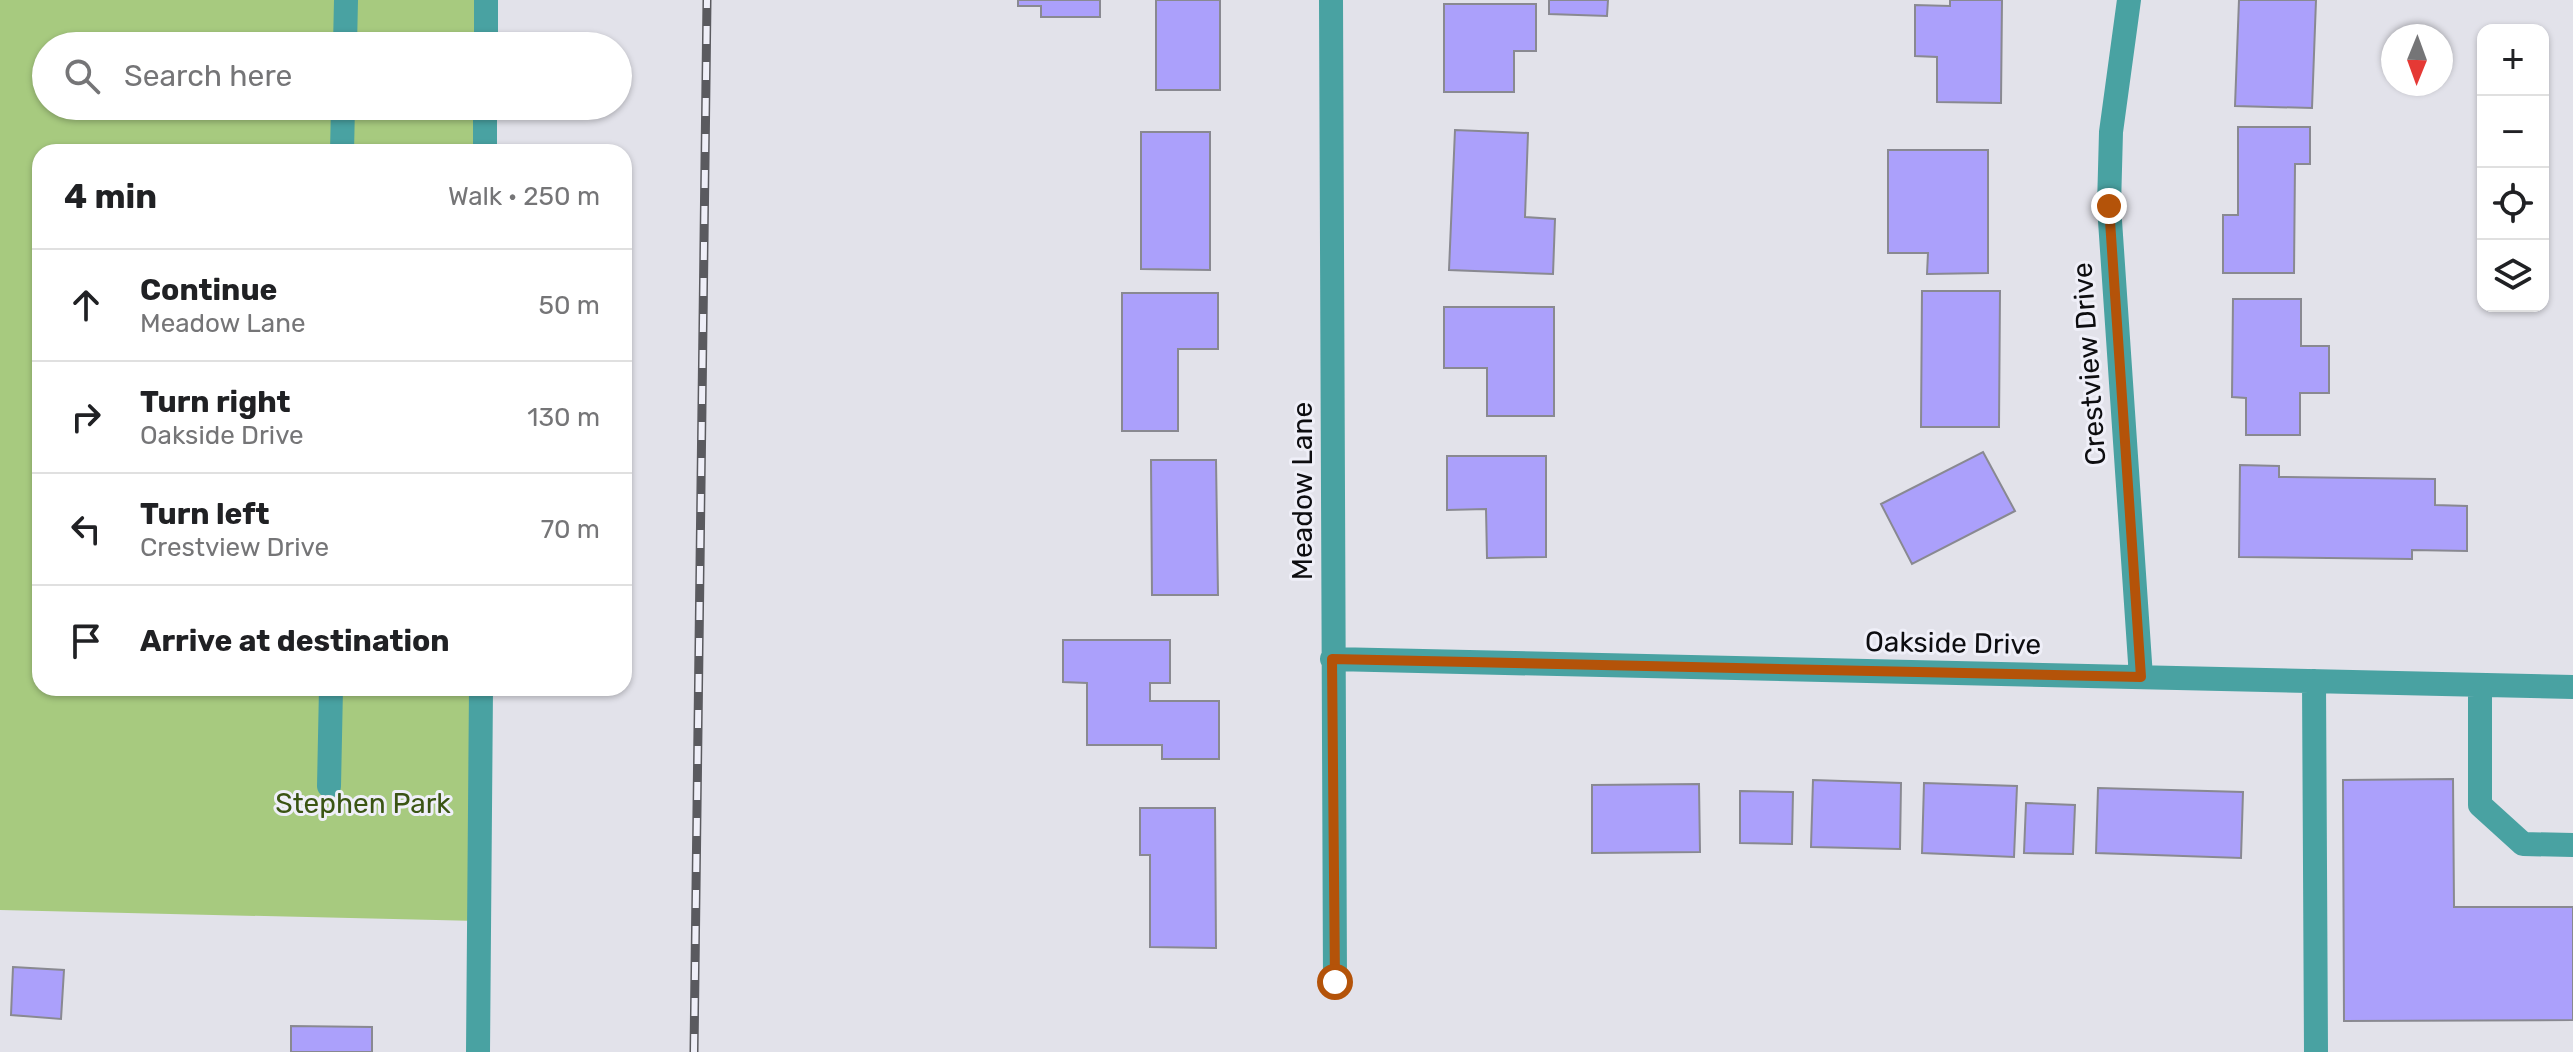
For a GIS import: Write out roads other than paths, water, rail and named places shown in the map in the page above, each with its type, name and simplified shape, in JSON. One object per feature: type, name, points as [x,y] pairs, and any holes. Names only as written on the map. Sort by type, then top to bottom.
[{"type":"street","points":[[345,32],[346,0]]},
{"type":"street","points":[[486,0],[486,32]]},
{"type":"street","name":"Meadow Lane","points":[[1331,0],[1335,982]]},
{"type":"street","name":"Crestview Drive","points":[[2129,0],[2111,132],[2109,206],[2141,677]]},
{"type":"street","points":[[342,144],[343,120]]},
{"type":"street","points":[[485,120],[485,144]]},
{"type":"street","name":"Oakside Drive","points":[[1332,659],[2573,687]]},
{"type":"street","points":[[2314,681],[2316,1052]]},
{"type":"street","points":[[2480,685],[2480,805],[2523,844],[2573,845]]},
{"type":"street","points":[[329,786],[331,696]]},
{"type":"street","points":[[478,1052],[481,696]]},
{"type":"railway","points":[[694,1052],[707,0]]},
{"type":"park label","name":"Stephen Park","points":[[363,803]]}]
